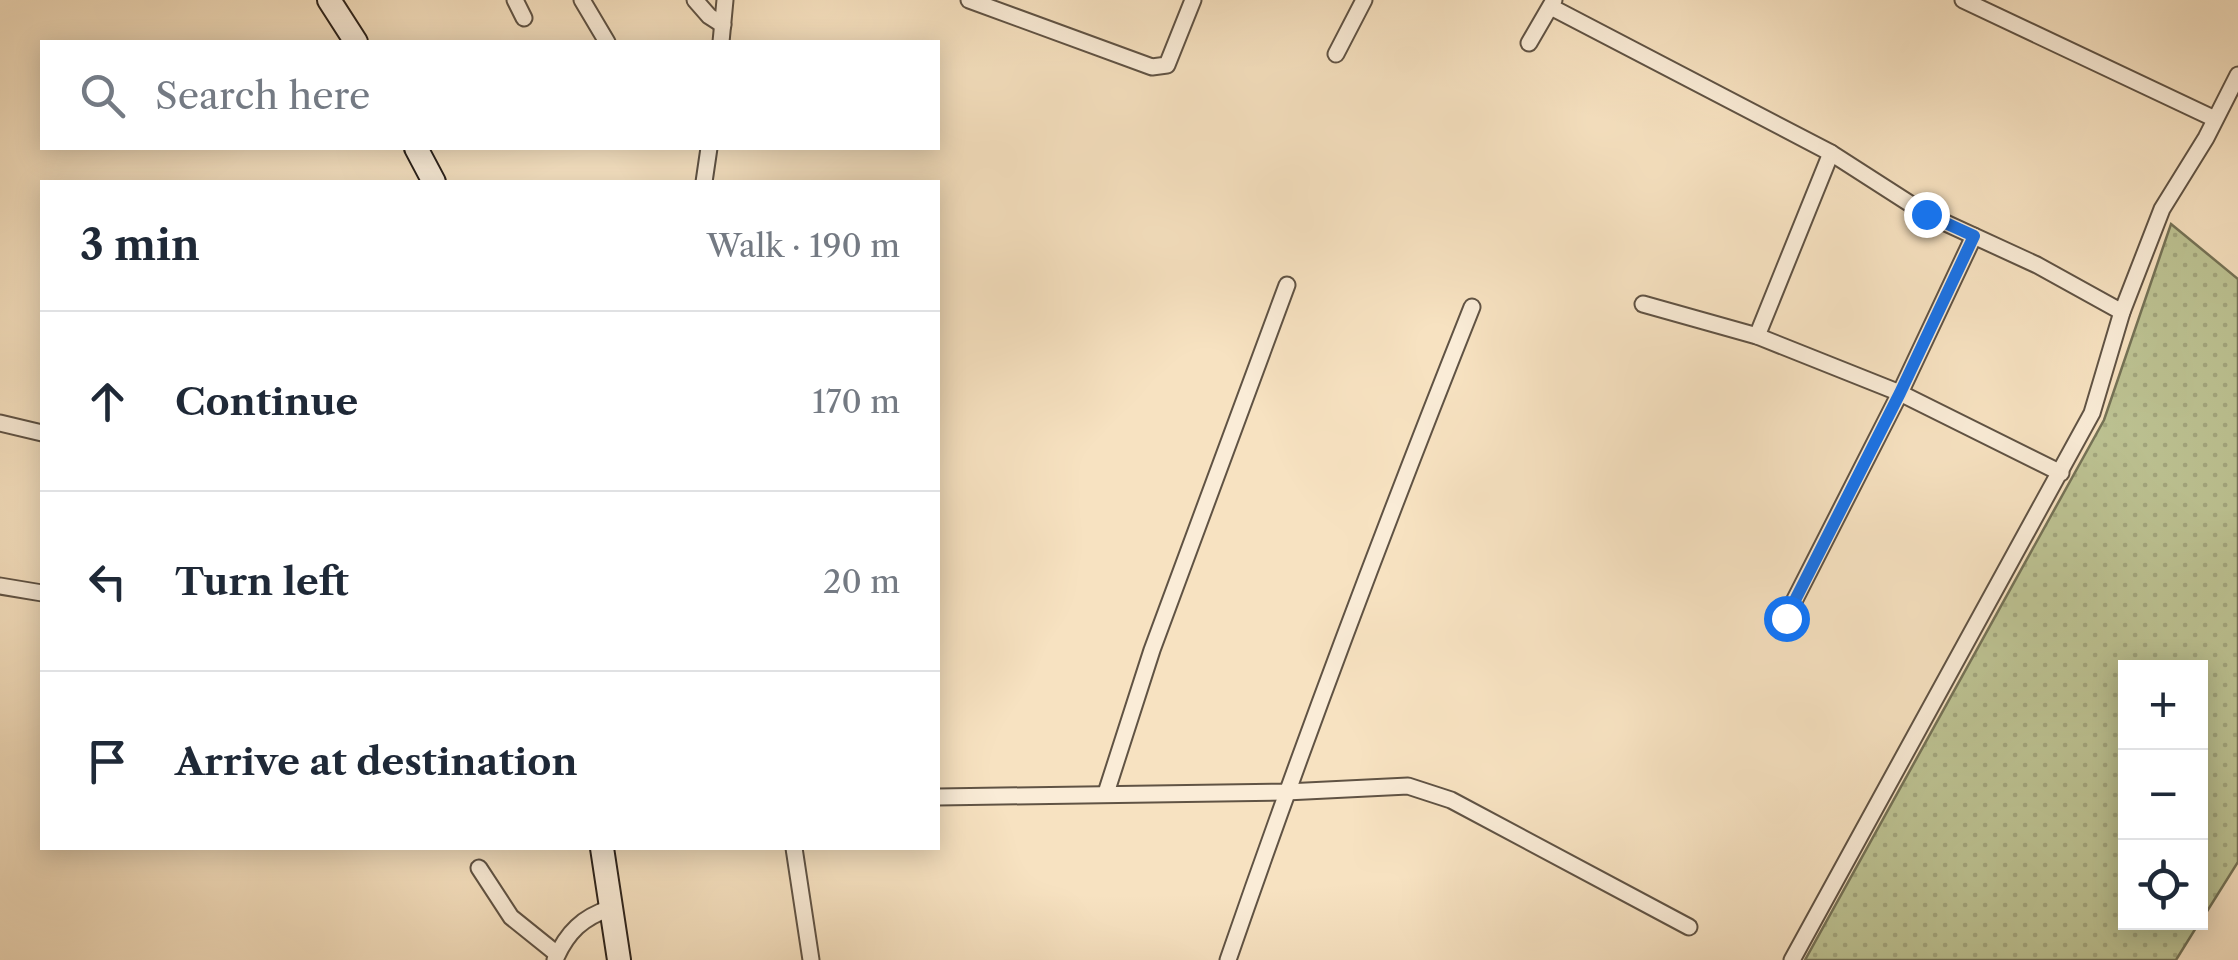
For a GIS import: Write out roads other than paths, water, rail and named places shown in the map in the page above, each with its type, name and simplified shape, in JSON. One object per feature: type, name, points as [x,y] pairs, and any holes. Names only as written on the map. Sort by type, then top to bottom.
[{"type":"street","points":[[329,0],[355,40]]},
{"type":"street","points":[[516,0],[524,18]]},
{"type":"street","points":[[582,0],[605,40]]},
{"type":"street","points":[[695,0],[723,24]]},
{"type":"street","points":[[721,40],[725,0]]},
{"type":"street","points":[[969,0],[1010,7],[1152,67],[1167,65],[1193,0]]},
{"type":"street","points":[[1336,54],[1364,0]]},
{"type":"street","points":[[1963,0],[2216,119]]},
{"type":"street","points":[[1529,43],[1552,4],[1831,153],[1926,214],[2037,265],[2122,312]]},
{"type":"street","points":[[1792,960],[2092,413],[2122,312],[2162,209],[2238,75]]},
{"type":"street","points":[[417,150],[433,180]]},
{"type":"street","points":[[704,180],[708,150]]},
{"type":"street","points":[[1757,336],[1831,153]]},
{"type":"street","points":[[1786,618],[1974,236]]},
{"type":"street","points":[[1106,793],[1152,650],[1287,285]]},
{"type":"street","points":[[1643,304],[1757,336],[1900,393],[2061,472]]},
{"type":"street","points":[[1228,960],[1361,590],[1472,307]]},
{"type":"street","points":[[0,423],[40,432]]},
{"type":"street","points":[[0,586],[40,593]]},
{"type":"street","points":[[940,798],[1408,786],[1451,800],[1688,927]]},
{"type":"street","points":[[602,850],[619,960]]},
{"type":"street","points":[[794,850],[810,960]]},
{"type":"street","points":[[479,868],[511,917],[556,957],[577,924],[611,908]]}]
